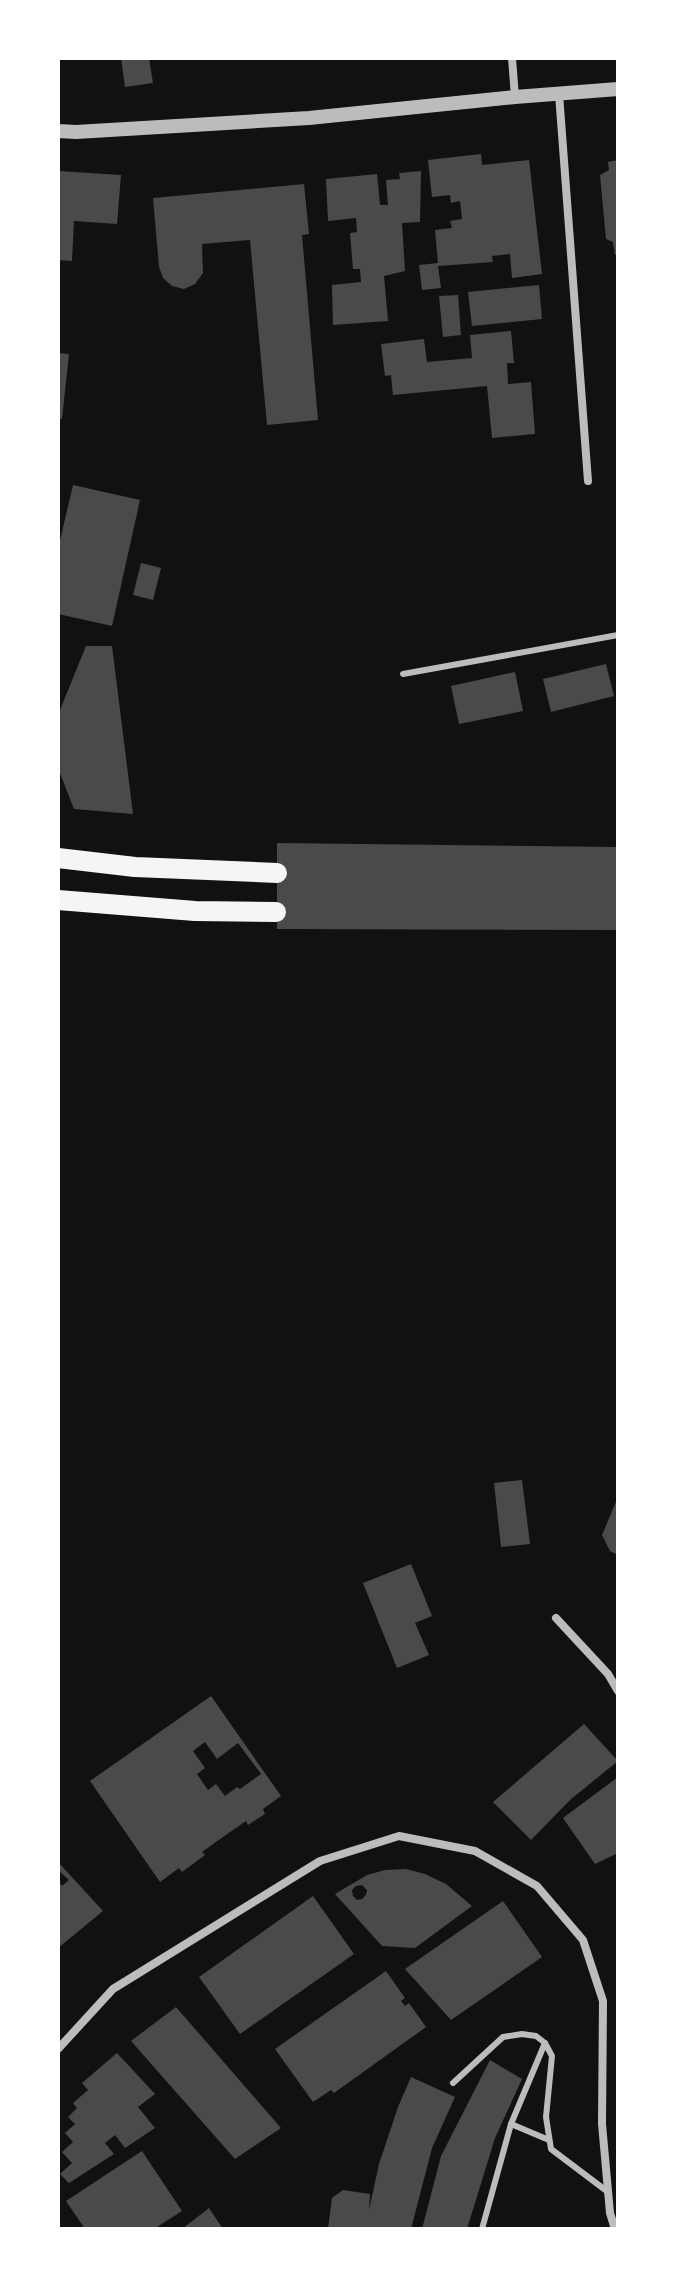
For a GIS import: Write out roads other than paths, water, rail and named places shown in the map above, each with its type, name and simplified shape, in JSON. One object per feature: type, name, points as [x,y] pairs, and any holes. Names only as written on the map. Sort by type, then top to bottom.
[{"type":"highway","points":[[58,858],[135,867],[277,873]]},
{"type":"highway","points":[[58,900],[195,911],[276,912]]},
{"type":"street","points":[[512,58],[515,97]]},
{"type":"street","points":[[58,131],[296,119],[618,89]]},
{"type":"street","points":[[559,94],[588,481]]},
{"type":"street","points":[[556,1618],[608,1674],[618,1691]]},
{"type":"street","points":[[58,2049],[113,1989],[320,1861],[399,1836],[475,1851],[537,1886],[583,1940],[603,2001],[602,2124],[608,2192],[615,2229]]},
{"type":"lane","points":[[403,674],[618,635]]},
{"type":"lane","points":[[453,2083],[503,2037],[522,2034],[536,2036],[545,2043],[552,2056],[546,2117],[551,2149],[608,2192]]},
{"type":"lane","points":[[482,2229],[511,2124],[545,2043]]},
{"type":"lane","points":[[511,2124],[549,2140]]}]
